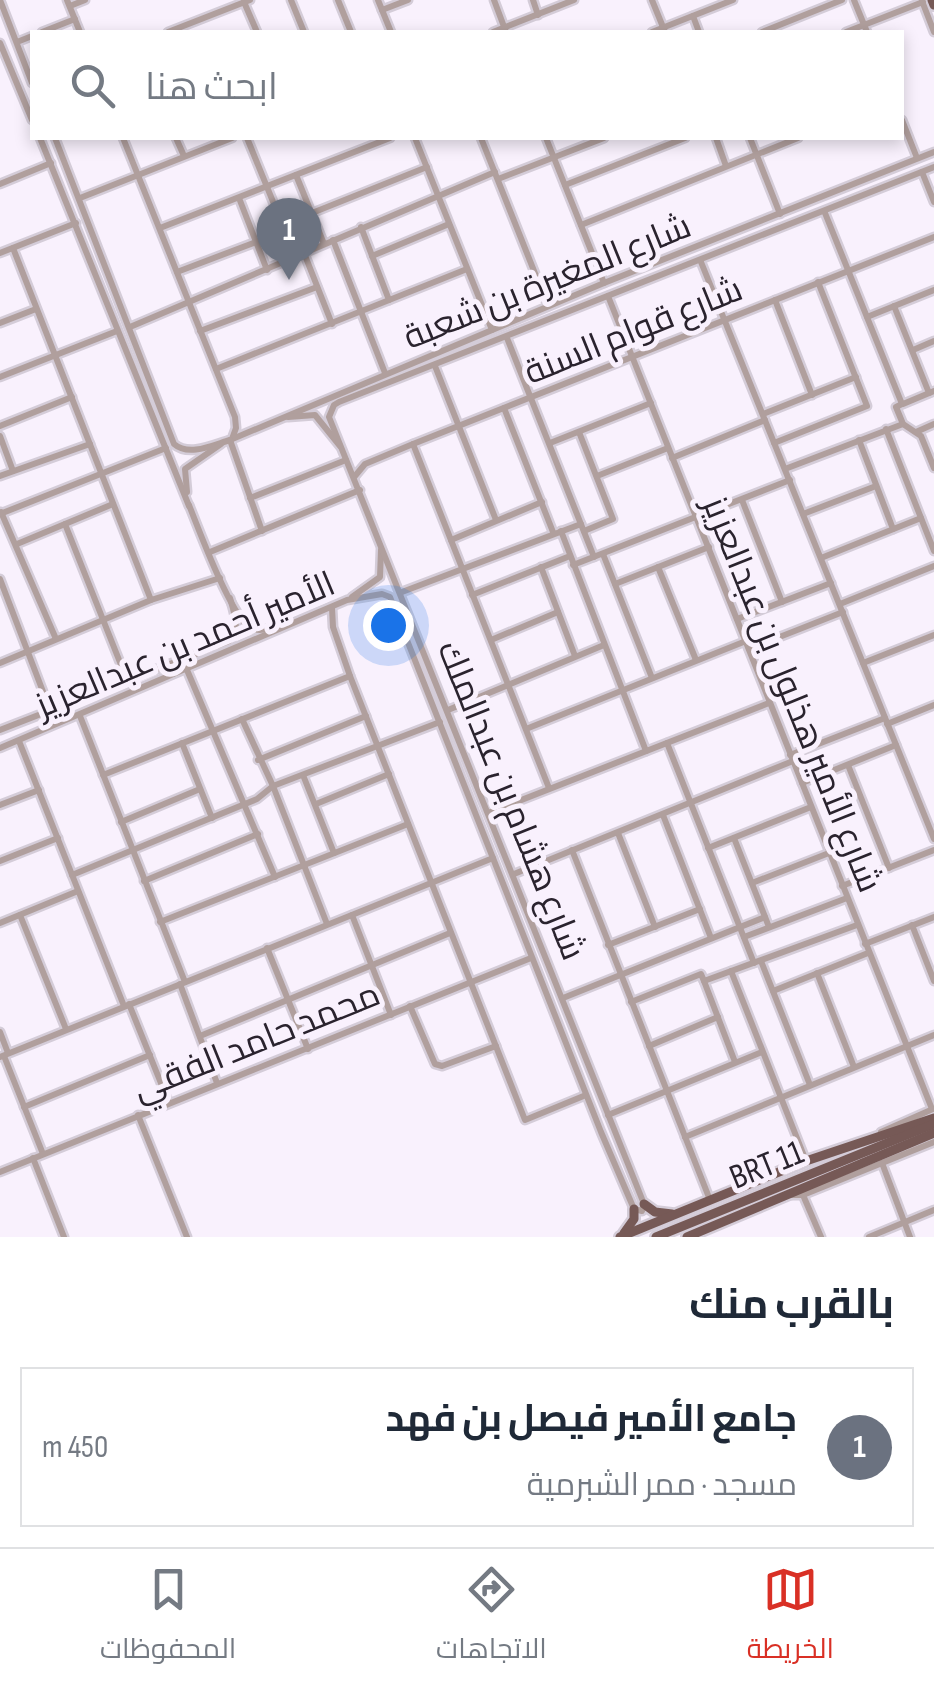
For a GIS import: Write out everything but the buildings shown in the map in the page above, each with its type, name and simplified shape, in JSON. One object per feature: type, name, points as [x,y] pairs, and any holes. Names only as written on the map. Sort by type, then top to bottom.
[{"type":"main road","points":[[620,1237],[806,1161],[934,1120]]},
{"type":"main road","points":[[687,1237],[791,1195],[934,1120]]},
{"type":"main road","name":"BRT 11","points":[[656,1237],[897,1141],[934,1120]]},
{"type":"main road","points":[[644,1204],[656,1212],[675,1214]]},
{"type":"main road","points":[[620,1237],[634,1219],[634,1209]]},
{"type":"street","points":[[0,0],[30,78]]},
{"type":"street","points":[[79,30],[68,3],[85,0]]},
{"type":"street","points":[[291,0],[303,30]]},
{"type":"street","points":[[338,0],[350,30]]},
{"type":"street","points":[[378,0],[390,30]]},
{"type":"street","points":[[382,10],[408,0]]},
{"type":"street","points":[[494,0],[506,30],[574,0]]},
{"type":"street","points":[[532,0],[538,14]]},
{"type":"street","points":[[652,0],[664,30],[733,0]]},
{"type":"street","points":[[767,30],[842,0]]},
{"type":"street","points":[[854,0],[865,29],[928,2],[934,32]]},
{"type":"street","points":[[186,29],[242,2],[256,30]]},
{"type":"street","points":[[693,16],[699,30]]},
{"type":"street","points":[[47,30],[75,19]]},
{"type":"street","points":[[16,42],[30,37]]},
{"type":"street","points":[[0,44],[30,115]]},
{"type":"street","points":[[904,125],[917,158]]},
{"type":"street","points":[[41,140],[230,598],[246,624],[259,630],[293,622]]},
{"type":"street","points":[[56,140],[130,327],[438,195],[599,140]]},
{"type":"street","points":[[124,140],[235,417],[236,428],[229,440],[185,469],[189,506]]},
{"type":"street","points":[[177,140],[184,156]]},
{"type":"street","points":[[80,198],[225,140]]},
{"type":"street","points":[[248,140],[332,324]]},
{"type":"street","points":[[160,228],[385,140]]},
{"type":"street","points":[[416,140],[492,330]]},
{"type":"street","points":[[482,140],[548,306]]},
{"type":"street","points":[[547,140],[604,283]]},
{"type":"street","points":[[565,185],[681,140]]},
{"type":"street","points":[[717,140],[726,166]]},
{"type":"street","points":[[751,140],[780,214]]},
{"type":"street","points":[[581,225],[786,140]]},
{"type":"street","name":"شارع المغيرة بن شعبة","points":[[130,327],[174,444],[190,451],[229,440],[604,283],[934,152]]},
{"type":"street","points":[[0,184],[51,163]]},
{"type":"street","points":[[312,213],[427,167]]},
{"type":"street","name":"شارع المغيرة بن شعبة","points":[[329,417],[339,402],[934,167]]},
{"type":"street","points":[[922,172],[934,202]]},
{"type":"street","points":[[296,174],[386,373]]},
{"type":"street","points":[[239,198],[267,270]]},
{"type":"street","points":[[825,212],[902,404]]},
{"type":"street","points":[[0,253],[76,223]]},
{"type":"street","points":[[372,256],[449,224]]},
{"type":"street","points":[[361,227],[389,300]]},
{"type":"street","name":"شارع قوام السنة","points":[[355,476],[365,464],[412,444],[934,237]]},
{"type":"street","points":[[178,272],[256,242]]},
{"type":"street","points":[[14,248],[151,600]]},
{"type":"street","points":[[701,262],[896,746],[930,817],[934,839]]},
{"type":"street","points":[[216,370],[467,270]]},
{"type":"street","points":[[774,443],[867,406],[818,282]]},
{"type":"street","points":[[200,331],[317,286]]},
{"type":"street","points":[[868,317],[934,290]]},
{"type":"street","name":"شارع الأمير هذلول بن عبدالعزيز","points":[[608,296],[908,1046],[934,1120]]},
{"type":"street","points":[[775,300],[812,394]]},
{"type":"street","points":[[894,306],[932,392],[896,407],[903,424],[916,432],[932,456],[934,468]]},
{"type":"street","points":[[0,323],[36,309]]},
{"type":"street","points":[[0,377],[118,331]]},
{"type":"street","points":[[507,338],[594,557]]},
{"type":"street","points":[[912,350],[934,341]]},
{"type":"street","points":[[435,366],[496,520]]},
{"type":"street","points":[[672,458],[856,378]]},
{"type":"street","points":[[0,426],[72,397]]},
{"type":"street","points":[[549,443],[650,403]]},
{"type":"street","points":[[504,408],[542,502],[572,560],[646,751]]},
{"type":"street","points":[[280,418],[315,415],[340,447]]},
{"type":"street","points":[[235,417],[255,428]]},
{"type":"street","name":"شارع هشام بن عبدالملك","points":[[329,417],[644,1204]]},
{"type":"street","points":[[785,469],[903,424]]},
{"type":"street","points":[[916,432],[934,424]]},
{"type":"street","points":[[886,429],[934,551]]},
{"type":"street","points":[[402,592],[557,532],[613,519],[579,432]]},
{"type":"street","points":[[0,436],[13,471]]},
{"type":"street","points":[[229,440],[262,531]]},
{"type":"street","points":[[858,440],[893,529]]},
{"type":"street","points":[[0,476],[90,444]]},
{"type":"street","points":[[412,444],[549,788]]},
{"type":"street","points":[[56,639],[1,513],[167,448]]},
{"type":"street","points":[[597,476],[668,448]]},
{"type":"street","points":[[250,498],[347,461],[365,464]]},
{"type":"street","points":[[472,595],[541,568],[603,554],[790,480]]},
{"type":"street","points":[[803,514],[876,486]]},
{"type":"street","points":[[210,552],[360,490]]},
{"type":"street","points":[[742,500],[782,602]]},
{"type":"street","points":[[451,540],[542,502]]},
{"type":"street","points":[[17,544],[113,504]]},
{"type":"street","points":[[821,558],[921,518]]},
{"type":"street","points":[[66,524],[127,680]]},
{"type":"street","points":[[347,600],[380,578],[379,538]]},
{"type":"street","points":[[614,584],[709,548]]},
{"type":"street","points":[[603,554],[652,678]]},
{"type":"street","points":[[526,730],[696,660],[747,645],[841,608],[934,566]]},
{"type":"street","points":[[658,567],[696,660]]},
{"type":"street","points":[[541,568],[575,656]]},
{"type":"street","points":[[0,663],[151,600],[220,578]]},
{"type":"street","points":[[0,579],[50,710]]},
{"type":"street","points":[[737,619],[831,583]]},
{"type":"street","name":"الأمير أحمد بن عبدالعزيز","points":[[0,748],[347,600],[382,594],[390,598]]},
{"type":"street","name":"الأمير أحمد بن عبدالعزيز","points":[[0,730],[229,641],[236,626],[230,598]]},
{"type":"street","name":"شارع هشام بن عبدالملك","points":[[390,598],[634,1209]]},
{"type":"street","points":[[0,608],[10,604]]},
{"type":"street","points":[[332,608],[333,627],[350,676],[525,1120],[586,1095]]},
{"type":"street","points":[[320,612],[333,627]]},
{"type":"street","points":[[491,640],[558,612]]},
{"type":"street","points":[[863,663],[934,635]]},
{"type":"street","points":[[448,710],[604,645]]},
{"type":"street","points":[[187,670],[275,876]]},
{"type":"street","points":[[103,776],[350,676]]},
{"type":"street","points":[[488,813],[769,703]]},
{"type":"street","points":[[514,874],[691,804],[792,758],[934,705]]},
{"type":"street","points":[[80,716],[218,1084]]},
{"type":"street","points":[[258,760],[366,716]]},
{"type":"street","points":[[242,719],[327,924]]},
{"type":"street","points":[[72,875],[244,805],[267,794],[273,786],[440,722]]},
{"type":"street","points":[[20,740],[78,891],[169,1103]]},
{"type":"street","points":[[182,743],[212,818]]},
{"type":"street","points":[[666,743],[744,937],[772,990],[810,1085]]},
{"type":"street","points":[[802,783],[896,746]]},
{"type":"street","points":[[848,765],[889,868]]},
{"type":"street","points":[[316,804],[389,774]]},
{"type":"street","points":[[303,775],[334,853]]},
{"type":"street","points":[[122,822],[200,789]]},
{"type":"street","points":[[0,805],[38,790]]},
{"type":"street","points":[[708,848],[811,807]]},
{"type":"street","points":[[663,815],[712,938]]},
{"type":"street","points":[[160,922],[408,824]]},
{"type":"street","points":[[618,833],[655,927]]},
{"type":"street","points":[[144,881],[258,834]]},
{"type":"street","points":[[0,861],[58,838]]},
{"type":"street","points":[[734,838],[769,927]]},
{"type":"street","points":[[572,850],[710,1200]]},
{"type":"street","points":[[842,886],[934,850]]},
{"type":"street","points":[[752,883],[829,853]]},
{"type":"street","points":[[4,1055],[493,858]]},
{"type":"street","points":[[0,923],[78,891]]},
{"type":"street","points":[[744,937],[847,898]]},
{"type":"street","points":[[608,945],[700,910]]},
{"type":"street","points":[[20,915],[66,1029]]},
{"type":"street","points":[[352,915],[391,1015]]},
{"type":"street","points":[[865,944],[934,916]]},
{"type":"street","points":[[564,998],[765,917]]},
{"type":"street","points":[[704,980],[857,924]]},
{"type":"street","points":[[912,926],[934,981]]},
{"type":"street","points":[[200,1036],[450,934]]},
{"type":"street","points":[[267,948],[308,1049]]},
{"type":"street","points":[[772,990],[868,953]]},
{"type":"street","name":"محمد حامد الفقي","points":[[0,1172],[532,958]]},
{"type":"street","points":[[731,971],[806,1161]]},
{"type":"street","points":[[817,973],[854,1067]]},
{"type":"street","points":[[631,1002],[702,974],[735,1062]]},
{"type":"street","points":[[410,1006],[435,1064],[442,1066],[496,1046]]},
{"type":"street","points":[[649,1046],[718,1017]]},
{"type":"street","points":[[0,1032],[4,1055],[43,1154]]},
{"type":"street","points":[[684,1137],[934,1035]]},
{"type":"street","points":[[608,1115],[762,1052]]},
{"type":"street","points":[[24,1107],[150,1055]]},
{"type":"street","points":[[138,1115],[186,1237]]},
{"type":"street","points":[[791,1195],[804,1195],[934,1142]]},
{"type":"street","points":[[33,1158],[64,1237]]},
{"type":"street","points":[[882,1163],[910,1237]]},
{"type":"street","points":[[804,1195],[821,1237]]},
{"type":"street","points":[[634,1209],[642,1211],[644,1204]]},
{"type":"street","points":[[868,1237],[934,1210]]},
{"type":"place","name":"جامع الأمير فيصل بن فهد","points":[[289,280]]}]
